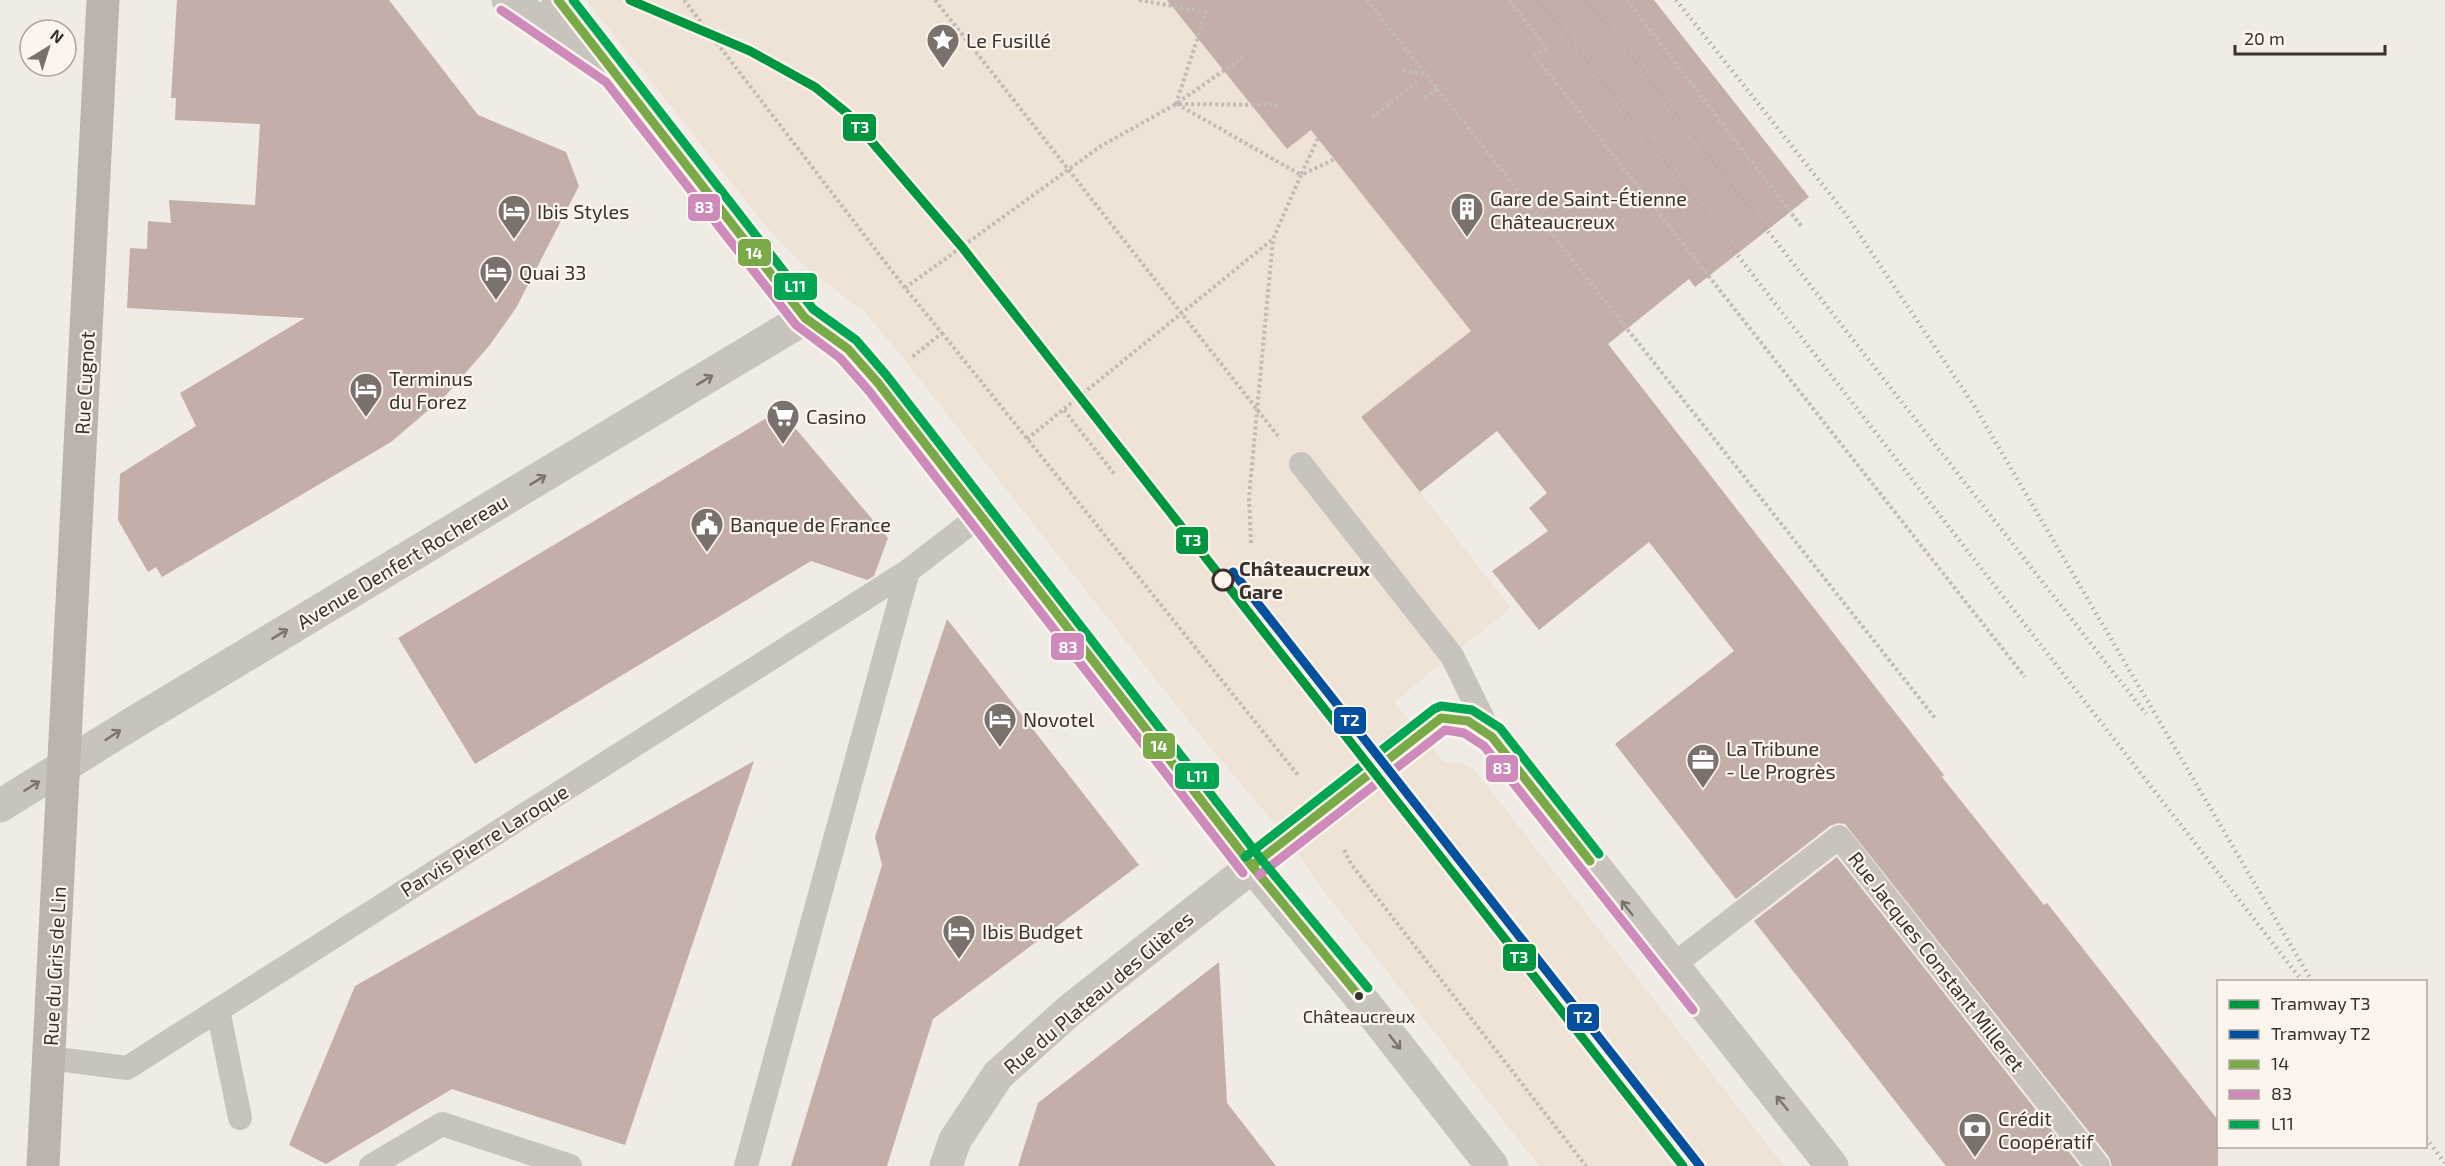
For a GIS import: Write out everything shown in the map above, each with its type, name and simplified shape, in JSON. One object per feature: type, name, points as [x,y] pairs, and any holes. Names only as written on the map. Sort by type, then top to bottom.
[{"type":"main road","name":"Rue Cugnot","points":[[64,766],[103,0]]},
{"type":"main road","name":"Rue du Gris de Lin","points":[[43,1166],[64,766]]},
{"type":"street","points":[[508,0],[614,73]]},
{"type":"street","points":[[558,0],[805,318],[848,349],[878,383],[982,514],[1252,866],[1359,996],[1492,1166]]},
{"type":"street","name":"Avenue Denfert Rochereau","points":[[0,806],[129,725],[805,318]]},
{"type":"street","name":"Rue du Plateau des Glières","points":[[946,1166],[955,1140],[998,1075],[1070,1010],[1324,808],[1441,718],[1468,722],[1492,737]]},
{"type":"street","points":[[1492,737],[1832,1166]]},
{"type":"lane","points":[[1301,464],[1452,656],[1492,737]]},
{"type":"lane","name":"Parvis Pierre Laroque","points":[[49,1059],[127,1068],[908,571],[982,514]]},
{"type":"lane","points":[[746,1166],[908,571]]},
{"type":"lane","name":"Rue Jacques Constant Milleret","points":[[1672,966],[1839,837],[2098,1166]]},
{"type":"lane","points":[[218,1010],[240,1118]]},
{"type":"lane","points":[[370,1166],[442,1124],[570,1166]]},
{"type":"path","points":[[684,0],[905,288],[1324,808],[1351,864],[1586,1166]]},
{"type":"path","points":[[935,0],[1301,464]]},
{"type":"path","points":[[1139,0],[1206,12],[1176,104]]},
{"type":"path","points":[[1367,0],[1935,718]]},
{"type":"path","points":[[1509,0],[1546,48],[1535,56],[2025,677]]},
{"type":"path","points":[[1627,0],[1802,227]]},
{"type":"path","points":[[905,288],[1101,147],[1176,104],[1243,57]]},
{"type":"path","points":[[1403,70],[1426,75],[1436,89]]},
{"type":"path","points":[[1372,117],[1418,82]]},
{"type":"path","points":[[1425,98],[1436,89]]},
{"type":"path","points":[[1176,104],[1280,105]]},
{"type":"path","points":[[1176,104],[1301,175]]},
{"type":"path","points":[[1251,543],[1249,497],[1273,239],[1318,138]]},
{"type":"path","points":[[1301,175],[1335,159]]},
{"type":"path","points":[[1027,439],[1273,239]]},
{"type":"path","points":[[906,362],[942,333]]},
{"type":"path","points":[[1064,410],[1116,476]]},
{"type":"shaded area","points":[[586,0],[1197,0],[1304,135],[1312,130],[1471,331],[1362,418],[1511,608],[1394,702],[1444,762],[1461,763],[1472,768],[1480,777],[1784,1166],[1539,1166],[1320,886],[1287,838],[1206,743],[906,362],[865,312],[813,274],[770,231]]},
{"type":"building","points":[[177,0],[389,0],[478,115],[566,152],[579,186],[516,308],[489,346],[446,395],[391,442],[162,577],[156,567],[148,572],[118,520],[120,474],[196,426],[180,393],[305,318],[127,308],[130,248],[147,249],[148,221],[171,223],[169,200],[255,205],[260,124],[175,120],[176,98],[171,98]]},
{"type":"building","points":[[1167,0],[1654,0],[1809,197],[1695,287],[1689,279],[1608,344],[1944,775],[1942,777],[2044,905],[2047,903],[2217,1119],[2218,1166],[2112,1166],[2109,1157],[1845,824],[1838,823],[1830,826],[1736,899],[1615,744],[1734,651],[1649,542],[1539,630],[1492,571],[1548,531],[1529,508],[1547,493],[1497,431],[1420,492],[1361,417],[1471,331],[1311,130],[1287,149]]},
{"type":"building","points":[[780,410],[888,538],[874,576],[867,580],[811,561],[475,764],[398,638]]},
{"type":"building","points":[[947,619],[1139,865],[933,1019],[887,1166],[791,1166],[882,865],[875,837]]},
{"type":"building","points":[[754,761],[625,1145],[452,1089],[326,1164],[289,1145],[355,986]]},
{"type":"building","points":[[1837,857],[2080,1166],[1946,1166],[1754,921]]},
{"type":"building","points":[[1219,962],[1227,1103],[1276,1166],[1018,1166],[1038,1103]]},
{"type":"railway","points":[[1539,0],[2301,980]]},
{"type":"railway","points":[[1587,0],[2146,714]]},
{"type":"railway","points":[[1676,0],[1845,213],[1975,407],[2310,978]]},
{"type":"railway","points":[[2427,1139],[2445,1163]]},
{"type":"tram line","name":"T3","points":[[630,0],[750,51],[815,87],[848,114],[962,247],[1683,1166]]},
{"type":"tram line","name":"T2","points":[[1233,572],[1700,1166]]},
{"type":"transit line","name":"14","points":[[558,0],[805,318],[848,349],[878,383],[1252,866],[1359,996]]},
{"type":"transit line","name":"L11","points":[[573,0],[813,309],[856,340],[887,376],[1261,859],[1368,988]]},
{"type":"transit line","name":"83","points":[[501,10],[606,82],[796,325],[840,358],[869,391],[1243,873]]},
{"type":"transit line","name":"L11","points":[[1245,857],[1434,709],[1441,706],[1472,710],[1500,728],[1599,854]]},
{"type":"transit line","name":"14","points":[[1252,866],[1441,718],[1468,721],[1492,737],[1590,861]]},
{"type":"transit line","name":"83","points":[[1259,875],[1445,730],[1464,733],[1484,746],[1693,1010]]},
{"type":"place","name":"Le Fusillé","points":[[943,69]]},
{"type":"place","name":"Gare de Saint-Étienne Châteaucreux","points":[[1467,238]]},
{"type":"place","name":"Ibis Styles","points":[[514,240]]},
{"type":"place","name":"Quai 33","points":[[496,301]]},
{"type":"place","name":"Terminus du Forez","points":[[366,418]]},
{"type":"place","name":"Casino","points":[[783,445]]},
{"type":"place","name":"Banque de France","points":[[707,553]]},
{"type":"place","name":"Châteaucreux Gare","points":[[1223,580]]},
{"type":"place","name":"Novotel","points":[[1000,748]]},
{"type":"place","name":"La Tribune - Le Progrès","points":[[1703,789]]},
{"type":"place","name":"Ibis Budget","points":[[959,960]]},
{"type":"place","name":"Châteaucreux","points":[[1359,996]]},
{"type":"place","name":"Crédit Coopératif","points":[[1975,1158]]}]
